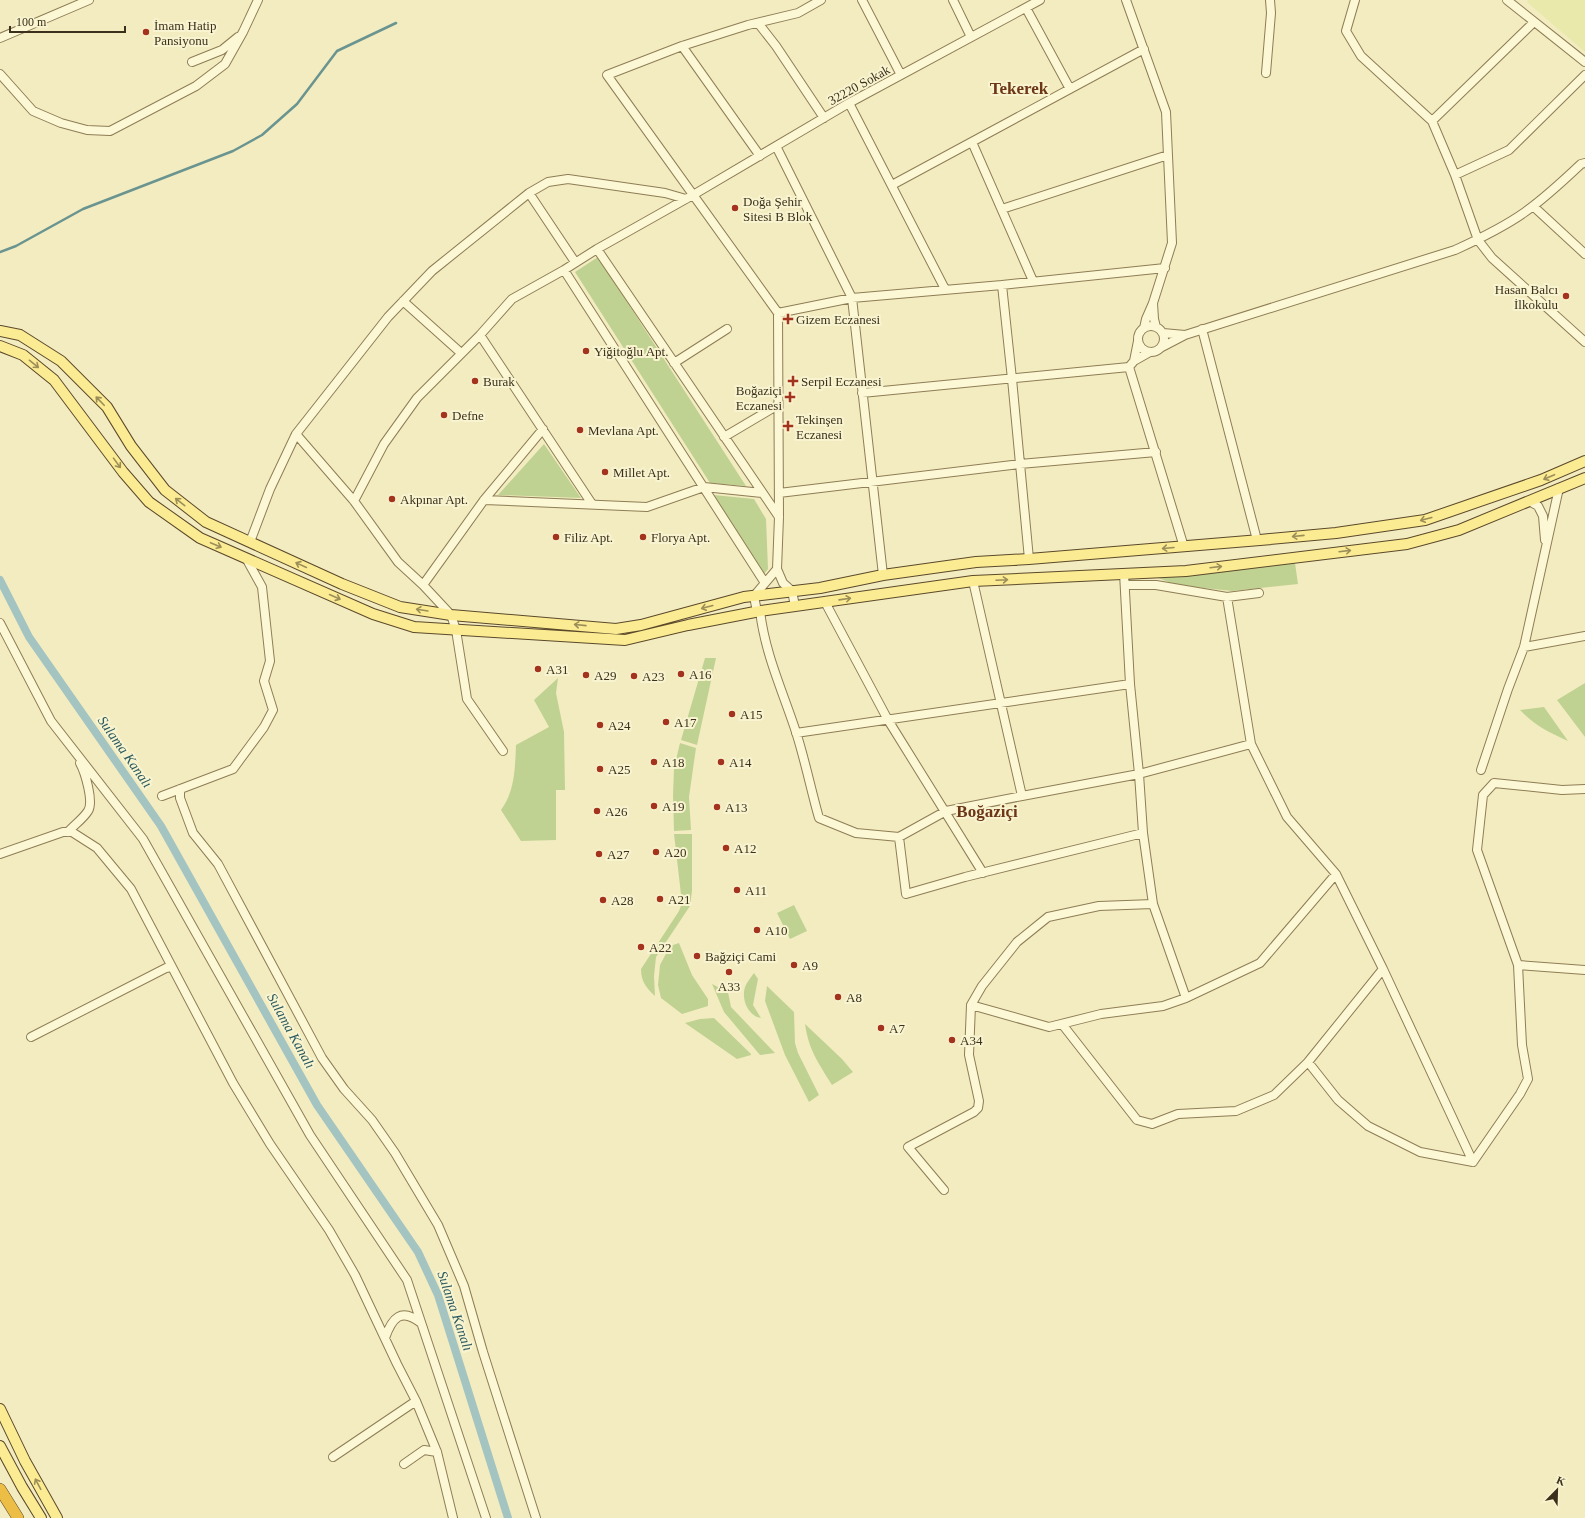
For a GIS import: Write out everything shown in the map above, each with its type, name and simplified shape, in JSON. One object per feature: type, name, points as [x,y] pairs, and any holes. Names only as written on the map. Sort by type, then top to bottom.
[{"type":"highway","points":[[0,1488],[18,1518]]},
{"type":"main road","points":[[0,331],[20,335],[61,361],[107,407],[130,446],[165,490],[206,522],[342,584],[400,607],[451,615],[616,629],[641,625],[744,597],[820,588],[883,575],[976,562],[1184,547],[1336,532],[1425,520],[1541,480],[1585,461]]},
{"type":"main road","points":[[0,346],[23,355],[54,380],[123,472],[149,502],[200,538],[373,614],[414,627],[625,640],[688,624],[758,612],[974,581],[1186,571],[1407,544],[1459,530],[1585,478]]},
{"type":"main road","points":[[0,1409],[35,1480],[57,1518]]},
{"type":"main road","points":[[0,1446],[41,1518]]},
{"type":"street","points":[[0,38],[89,0]]},
{"type":"street","points":[[0,74],[33,111],[74,127],[87,130],[110,131],[196,86],[225,64],[243,32],[258,0]]},
{"type":"street","points":[[795,606],[792,591],[783,583],[777,569],[779,517],[778,313],[689,197],[607,74],[682,46],[758,23],[798,13],[821,0]]},
{"type":"street","points":[[862,0],[901,75]]},
{"type":"street","points":[[952,0],[971,38]]},
{"type":"street","name":"32220 Sokak","points":[[354,501],[384,444],[417,398],[480,335],[512,299],[850,103],[1039,0]]},
{"type":"street","points":[[1126,0],[1166,112],[1172,243],[1144,328],[1138,336],[1138,341],[1131,364],[1184,547]]},
{"type":"street","points":[[1266,73],[1271,13],[1270,0]]},
{"type":"street","points":[[1355,0],[1346,31],[1362,56],[1432,121],[1455,175],[1478,240],[1492,258],[1585,342]]},
{"type":"street","points":[[1511,1],[1534,22],[1585,62]]},
{"type":"street","points":[[1026,8],[1070,89]]},
{"type":"street","points":[[1432,121],[1534,22]]},
{"type":"street","points":[[758,23],[776,46],[824,118]]},
{"type":"street","points":[[192,62],[222,50],[243,32]]},
{"type":"street","points":[[682,46],[760,156]]},
{"type":"street","points":[[892,185],[1144,49]]},
{"type":"street","points":[[1455,175],[1509,150],[1585,75]]},
{"type":"street","points":[[850,103],[945,290]]},
{"type":"street","points":[[972,142],[1032,282]]},
{"type":"street","points":[[776,146],[852,298],[883,575]]},
{"type":"street","points":[[1002,210],[1168,155]]},
{"type":"street","points":[[862,393],[1012,379],[1131,364],[1150,352],[1157,351],[1185,335],[1455,250],[1478,240],[1524,213],[1551,192],[1581,164],[1585,163]]},
{"type":"street","points":[[250,542],[270,489],[296,434],[388,317],[432,271],[529,193],[548,182],[568,179],[665,192],[689,197]]},
{"type":"street","points":[[529,193],[575,262]]},
{"type":"street","points":[[1533,206],[1585,254]]},
{"type":"street","points":[[596,249],[779,517]]},
{"type":"street","points":[[778,313],[852,298],[910,294],[1165,268]]},
{"type":"street","points":[[564,270],[765,583]]},
{"type":"street","points":[[1002,285],[1029,559]]},
{"type":"street","points":[[403,301],[461,353]]},
{"type":"street","points":[[1153,303],[1153,313],[1156,327]]},
{"type":"street","points":[[1144,328],[1148,326],[1156,327],[1163,333],[1165,340],[1162,347]]},
{"type":"street","points":[[674,363],[727,329]]},
{"type":"street","points":[[1202,329],[1257,540]]},
{"type":"street","points":[[1163,333],[1185,335]]},
{"type":"street","points":[[480,335],[592,504]]},
{"type":"street","points":[[1138,341],[1143,349],[1150,352]]},
{"type":"street","points":[[724,437],[778,405]]},
{"type":"street","points":[[423,585],[484,500],[543,429]]},
{"type":"street","points":[[296,434],[354,501],[398,562],[423,585],[451,615],[456,630],[467,699],[503,751]]},
{"type":"street","points":[[779,493],[1020,464],[1156,452]]},
{"type":"street","points":[[484,500],[647,507],[704,487],[762,493]]},
{"type":"street","points":[[1481,770],[1508,689],[1524,647],[1545,558],[1559,488]]},
{"type":"street","points":[[1529,501],[1538,506],[1543,516],[1546,534],[1545,558]]},
{"type":"street","points":[[162,796],[233,769],[264,727],[273,710],[264,680],[270,662],[262,587],[246,558]]},
{"type":"street","points":[[777,569],[754,596],[762,632],[796,733],[819,818],[856,833],[899,837],[946,812],[1139,774],[1251,744]]},
{"type":"street","points":[[1124,573],[1130,684],[1143,832],[1152,904],[1186,998]]},
{"type":"street","points":[[974,581],[1022,796]]},
{"type":"street","points":[[1125,585],[1156,585],[1226,596],[1260,593]]},
{"type":"street","points":[[1226,596],[1251,744],[1287,817],[1336,874],[1383,969],[1473,1162]]},
{"type":"street","points":[[825,602],[888,720],[983,873]]},
{"type":"street","points":[[0,623],[51,721],[143,839],[310,1135],[407,1280],[486,1518]]},
{"type":"street","points":[[1524,647],[1585,636]]},
{"type":"street","points":[[796,733],[1130,684]]},
{"type":"street","points":[[68,743],[82,768],[90,801],[87,812],[68,832]]},
{"type":"street","points":[[1473,1162],[1520,1094],[1528,1079],[1522,1045],[1518,965],[1477,850],[1483,795],[1494,783],[1562,790],[1585,789]]},
{"type":"street","points":[[180,789],[180,798],[193,833],[218,864],[322,1058],[344,1089],[372,1120],[438,1225],[464,1286],[483,1352],[536,1518]]},
{"type":"street","points":[[0,854],[63,832],[72,832],[81,836],[97,848],[131,889],[233,1083],[270,1144],[329,1230],[355,1275],[416,1401],[437,1452],[454,1518]]},
{"type":"street","points":[[899,837],[906,894],[1143,832]]},
{"type":"street","points":[[971,1005],[1049,1027],[1101,1014],[1163,1006],[1186,998],[1260,963],[1336,874]]},
{"type":"street","points":[[944,1190],[908,1147],[974,1112],[978,1108],[979,1101],[969,1055],[971,1005],[982,986],[1017,942],[1048,917],[1099,906],[1152,904]]},
{"type":"street","points":[[1518,965],[1585,970]]},
{"type":"street","points":[[31,1037],[166,968],[172,967]]},
{"type":"street","points":[[1062,1024],[1137,1120],[1152,1124],[1178,1114],[1236,1111],[1274,1095],[1308,1062],[1383,969]]},
{"type":"street","points":[[1308,1062],[1338,1100],[1368,1126],[1420,1152],[1473,1162]]},
{"type":"street","points":[[385,1338],[391,1324],[400,1316],[406,1314],[410,1315],[421,1324]]},
{"type":"street","points":[[333,1458],[416,1401]]},
{"type":"street","points":[[404,1464],[424,1450],[437,1452]]},
{"type":"green space","points":[[1528,0],[1585,0],[1585,52],[1527,2]]},
{"type":"green space","points":[[598,257],[746,486],[710,483],[575,272]]},
{"type":"green space","points":[[544,444],[581,498],[498,495]]},
{"type":"green space","points":[[714,495],[754,499],[766,519],[768,569],[764,574]]},
{"type":"green space","points":[[1295,563],[1298,584],[1232,591],[1176,585],[1158,578]]},
{"type":"green space","points":[[705,658],[716,658],[697,745],[681,740]]},
{"type":"green space","points":[[558,678],[556,693],[564,732],[565,790],[556,790],[556,840],[521,841],[501,810],[506,803],[512,787],[515,771],[516,745],[549,727],[534,700]]},
{"type":"green space","points":[[1585,683],[1585,737],[1557,700]]},
{"type":"green space","points":[[1544,707],[1568,741],[1542,728],[1520,710]]},
{"type":"green space","points":[[680,743],[696,748],[689,797],[691,830],[674,831],[674,768]]},
{"type":"green space","points":[[674,834],[692,834],[692,891],[690,906],[656,957],[654,976],[655,996],[645,984],[641,969],[679,911],[682,903]]},
{"type":"green space","points":[[794,905],[807,931],[790,939],[777,913]]},
{"type":"green space","points":[[679,943],[692,975],[708,999],[708,1006],[682,1014],[661,998],[658,985],[660,965],[670,946]]},
{"type":"green space","points":[[754,973],[758,979],[753,1005],[761,1018],[752,1014],[745,1002],[744,997],[745,987]]},
{"type":"green space","points":[[712,984],[728,992],[731,1007],[775,1053],[760,1055],[724,1012]]},
{"type":"green space","points":[[767,986],[794,1012],[795,1043],[798,1053],[819,1095],[809,1102],[785,1055],[765,1001]]},
{"type":"green space","points":[[714,1018],[751,1055],[737,1059],[685,1023],[700,1019]]},
{"type":"green space","points":[[805,1024],[842,1059],[853,1072],[832,1085],[818,1063],[809,1042]]},
{"type":"waterway","points":[[0,252],[16,246],[83,209],[233,151],[262,135],[297,104],[337,51],[396,23]]},
{"type":"waterway","name":"Sulama Kanalı","points":[[0,580],[29,637],[161,826],[317,1105],[418,1252],[438,1295],[508,1518]]},
{"type":"place","name":"İmam Hatip Pansiyonu","points":[[146,32]]},
{"type":"place","name":"Doğa Şehir Sitesi B Blok","points":[[735,208]]},
{"type":"place","name":"Hasan Balcı İlkokulu","points":[[1566,296]]},
{"type":"place","name":"Gizem Eczanesi","points":[[788,319]]},
{"type":"place","name":"Yiğitoğlu Apt.","points":[[586,351]]},
{"type":"place","name":"Burak","points":[[475,381]]},
{"type":"place","name":"Serpil Eczanesi","points":[[793,381]]},
{"type":"place","name":"Boğaziçi Eczanesi","points":[[790,397]]},
{"type":"place","name":"Defne","points":[[444,415]]},
{"type":"place","name":"Tekinşen Eczanesi","points":[[788,426]]},
{"type":"place","name":"Mevlana Apt.","points":[[580,430]]},
{"type":"place","name":"Millet Apt.","points":[[605,472]]},
{"type":"place","name":"Akpınar Apt.","points":[[392,499]]},
{"type":"place","name":"Filiz Apt.","points":[[556,537]]},
{"type":"place","name":"Florya Apt.","points":[[643,537]]},
{"type":"place","name":"A31","points":[[538,669]]},
{"type":"place","name":"A16","points":[[681,674]]},
{"type":"place","name":"A29","points":[[586,675]]},
{"type":"place","name":"A23","points":[[634,676]]},
{"type":"place","name":"A15","points":[[732,714]]},
{"type":"place","name":"A17","points":[[666,722]]},
{"type":"place","name":"A24","points":[[600,725]]},
{"type":"place","name":"A18","points":[[654,762]]},
{"type":"place","name":"A14","points":[[721,762]]},
{"type":"place","name":"A25","points":[[600,769]]},
{"type":"place","name":"A19","points":[[654,806]]},
{"type":"place","name":"A13","points":[[717,807]]},
{"type":"place","name":"A26","points":[[597,811]]},
{"type":"place","name":"A12","points":[[726,848]]},
{"type":"place","name":"A20","points":[[656,852]]},
{"type":"place","name":"A27","points":[[599,854]]},
{"type":"place","name":"A11","points":[[737,890]]},
{"type":"place","name":"A21","points":[[660,899]]},
{"type":"place","name":"A28","points":[[603,900]]},
{"type":"place","name":"A10","points":[[757,930]]},
{"type":"place","name":"A22","points":[[641,947]]},
{"type":"place","name":"Bağziçi Cami","points":[[697,956]]},
{"type":"place","name":"A9","points":[[794,965]]},
{"type":"place","name":"A33","points":[[729,972]]},
{"type":"place","name":"A8","points":[[838,997]]},
{"type":"place","name":"A7","points":[[881,1028]]},
{"type":"place","name":"A34","points":[[952,1040]]},
{"type":"district","name":"Tekerek","points":[[1019,88]]},
{"type":"district","name":"Boğaziçi","points":[[987,811]]}]
